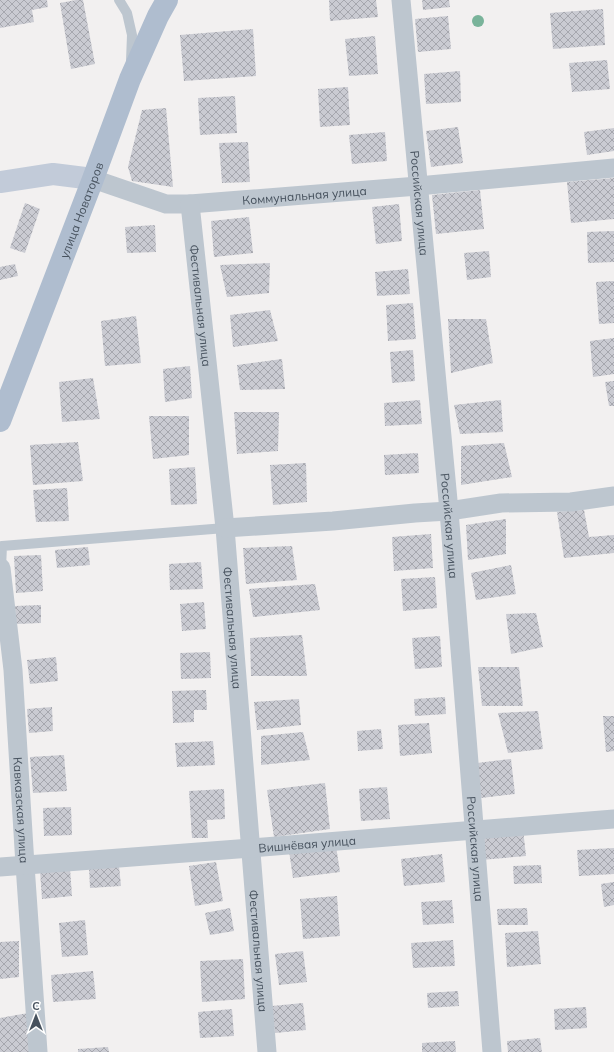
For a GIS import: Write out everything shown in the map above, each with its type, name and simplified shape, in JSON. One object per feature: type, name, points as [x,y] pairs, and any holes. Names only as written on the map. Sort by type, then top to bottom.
[{"type":"main road","name":"улица Новаторов","points":[[0,421],[130,79],[158,16],[167,0]]},
{"type":"main road","name":"Коммунальная улица","points":[[0,182],[53,174],[93,179]]},
{"type":"street","name":"Российская улица","points":[[401,0],[448,511],[492,1052]]},
{"type":"street","name":"Коммунальная улица","points":[[93,179],[166,204],[190,204],[418,186],[614,168]]},
{"type":"street","name":"Фестивальная улица","points":[[190,204],[226,528],[267,1052]]},
{"type":"street","points":[[226,528],[448,511],[502,503],[571,502],[614,496]]},
{"type":"street","name":"Кавказская улица","points":[[1,568],[13,670],[38,1052]]},
{"type":"street","name":"Вишнёвая улица","points":[[0,867],[614,819]]},
{"type":"lane","points":[[119,0],[127,13],[132,35],[130,79]]},
{"type":"lane","points":[[1,568],[2,546],[226,528]]},
{"type":"building","points":[[0,0],[47,0],[48,7],[32,10],[34,22],[0,28]]},
{"type":"building","points":[[83,0],[95,64],[71,69],[60,3]]},
{"type":"building","points":[[329,0],[376,0],[378,17],[330,21]]},
{"type":"building","points":[[422,0],[449,0],[450,7],[423,10]]},
{"type":"building","points":[[603,9],[605,45],[553,49],[550,13]]},
{"type":"building","points":[[448,16],[451,49],[418,52],[415,19]]},
{"type":"building","points":[[253,29],[256,76],[184,81],[180,35]]},
{"type":"building","points":[[375,36],[378,74],[349,76],[345,39]]},
{"type":"building","points":[[607,60],[610,89],[572,92],[569,63]]},
{"type":"building","points":[[460,71],[461,102],[426,104],[424,74]]},
{"type":"building","points":[[348,87],[350,125],[320,127],[318,89]]},
{"type":"building","points":[[235,96],[237,133],[200,135],[198,98]]},
{"type":"building","points":[[166,108],[173,187],[132,181],[128,167],[142,110]]},
{"type":"building","points":[[458,127],[463,163],[431,167],[426,131]]},
{"type":"building","points":[[614,128],[614,151],[587,155],[584,132]]},
{"type":"building","points":[[385,132],[387,161],[352,164],[349,135]]},
{"type":"building","points":[[248,142],[250,182],[222,183],[219,143]]},
{"type":"building","points":[[614,178],[614,219],[571,223],[567,182]]},
{"type":"building","points":[[480,190],[484,229],[436,234],[432,195]]},
{"type":"building","points":[[25,203],[40,209],[25,253],[10,248]]},
{"type":"building","points":[[399,204],[402,241],[376,244],[372,207]]},
{"type":"building","points":[[249,217],[253,253],[214,257],[211,221]]},
{"type":"building","points":[[155,225],[156,252],[127,253],[125,227]]},
{"type":"building","points":[[614,231],[614,262],[588,263],[587,232]]},
{"type":"building","points":[[489,251],[491,277],[467,280],[464,253]]},
{"type":"building","points":[[270,263],[269,293],[227,297],[220,265]]},
{"type":"building","points":[[15,264],[18,276],[0,280],[0,267]]},
{"type":"building","points":[[408,269],[410,294],[377,296],[375,272]]},
{"type":"building","points":[[614,281],[614,323],[599,324],[596,282]]},
{"type":"building","points":[[413,303],[416,339],[388,341],[386,305]]},
{"type":"building","points":[[270,310],[278,341],[233,347],[230,315]]},
{"type":"building","points":[[136,316],[141,363],[105,366],[101,321]]},
{"type":"building","points":[[448,319],[486,319],[493,363],[451,373]]},
{"type":"building","points":[[614,338],[614,374],[593,377],[590,341]]},
{"type":"building","points":[[413,350],[415,381],[392,383],[390,352]]},
{"type":"building","points":[[282,359],[285,389],[240,390],[237,365]]},
{"type":"building","points":[[190,366],[192,398],[165,402],[163,369]]},
{"type":"building","points":[[93,378],[100,419],[62,422],[59,382]]},
{"type":"building","points":[[614,381],[614,406],[609,406],[605,382]]},
{"type":"building","points":[[420,400],[422,424],[385,426],[384,403]]},
{"type":"building","points":[[501,400],[503,432],[460,434],[454,405]]},
{"type":"building","points":[[234,412],[279,412],[278,451],[237,454]]},
{"type":"building","points":[[149,416],[189,416],[189,455],[153,459]]},
{"type":"building","points":[[78,442],[83,481],[33,485],[30,445]]},
{"type":"building","points":[[504,443],[512,477],[461,485],[461,446]]},
{"type":"building","points":[[418,453],[419,473],[385,475],[384,455]]},
{"type":"building","points":[[306,463],[307,502],[273,505],[270,465]]},
{"type":"building","points":[[195,467],[197,504],[171,505],[169,469]]},
{"type":"building","points":[[67,488],[69,521],[36,522],[33,490]]},
{"type":"building","points":[[584,510],[589,537],[614,535],[614,553],[564,558],[557,512]]},
{"type":"building","points":[[506,519],[506,554],[468,560],[466,525]]},
{"type":"building","points":[[431,534],[433,568],[394,571],[392,537]]},
{"type":"building","points":[[292,546],[297,580],[246,584],[243,548]]},
{"type":"building","points":[[88,547],[90,565],[57,568],[55,550]]},
{"type":"building","points":[[41,555],[43,591],[16,593],[14,556]]},
{"type":"building","points":[[201,562],[203,589],[170,590],[169,564]]},
{"type":"building","points":[[511,565],[516,594],[476,600],[471,573]]},
{"type":"building","points":[[435,577],[437,608],[403,611],[401,579]]},
{"type":"building","points":[[315,584],[320,610],[253,617],[249,589]]},
{"type":"building","points":[[204,602],[206,629],[182,631],[180,604]]},
{"type":"building","points":[[41,605],[41,623],[16,624],[15,606]]},
{"type":"building","points":[[536,613],[543,647],[511,654],[506,614]]},
{"type":"building","points":[[302,635],[307,676],[251,676],[250,638]]},
{"type":"building","points":[[440,636],[442,667],[415,669],[412,638]]},
{"type":"building","points":[[210,652],[211,678],[181,679],[180,653]]},
{"type":"building","points":[[56,657],[58,681],[30,684],[27,660]]},
{"type":"building","points":[[478,667],[519,667],[523,706],[482,706]]},
{"type":"building","points":[[206,690],[207,710],[194,710],[194,722],[173,723],[172,691]]},
{"type":"building","points":[[445,697],[446,714],[415,716],[414,699]]},
{"type":"building","points":[[299,699],[301,725],[257,730],[254,702]]},
{"type":"building","points":[[52,707],[53,731],[29,733],[27,709]]},
{"type":"building","points":[[538,711],[543,749],[508,753],[498,713]]},
{"type":"building","points":[[603,716],[614,716],[614,751],[606,752]]},
{"type":"building","points":[[429,723],[432,753],[400,756],[398,725]]},
{"type":"building","points":[[381,729],[383,749],[358,751],[357,731]]},
{"type":"building","points":[[303,732],[310,760],[261,765],[261,736]]},
{"type":"building","points":[[213,741],[215,765],[177,767],[175,743]]},
{"type":"building","points":[[64,755],[67,791],[33,793],[30,757]]},
{"type":"building","points":[[511,759],[515,794],[481,798],[477,763]]},
{"type":"building","points":[[325,783],[330,829],[274,837],[267,790]]},
{"type":"building","points":[[387,787],[390,819],[361,821],[359,789]]},
{"type":"building","points":[[224,789],[225,819],[207,820],[208,838],[192,838],[189,791]]},
{"type":"building","points":[[71,807],[72,835],[44,836],[43,808]]},
{"type":"building","points":[[523,829],[526,856],[481,860],[479,834]]},
{"type":"building","points":[[336,846],[340,872],[293,878],[289,851]]},
{"type":"building","points":[[614,848],[614,874],[579,876],[577,850]]},
{"type":"building","points":[[442,854],[445,882],[404,886],[401,859]]},
{"type":"building","points":[[216,862],[223,901],[195,906],[189,866]]},
{"type":"building","points":[[541,865],[542,883],[514,884],[513,866]]},
{"type":"building","points":[[119,866],[121,886],[90,888],[89,868]]},
{"type":"building","points":[[70,868],[72,896],[42,899],[40,871]]},
{"type":"building","points":[[614,882],[614,905],[604,907],[601,884]]},
{"type":"building","points":[[337,896],[340,936],[303,939],[300,899]]},
{"type":"building","points":[[452,900],[454,923],[423,925],[421,902]]},
{"type":"building","points":[[230,908],[234,931],[210,935],[205,913]]},
{"type":"building","points":[[527,908],[528,925],[498,925],[497,909]]},
{"type":"building","points":[[85,920],[88,955],[62,957],[59,923]]},
{"type":"building","points":[[538,931],[541,964],[507,967],[505,933]]},
{"type":"building","points":[[453,940],[455,966],[413,968],[411,943]]},
{"type":"building","points":[[19,941],[19,977],[0,979],[0,942]]},
{"type":"building","points":[[303,951],[307,982],[279,985],[275,954]]},
{"type":"building","points":[[243,959],[245,999],[202,1002],[200,961]]},
{"type":"building","points":[[93,971],[96,999],[53,1002],[51,975]]},
{"type":"building","points":[[458,991],[459,1006],[428,1008],[427,993]]},
{"type":"building","points":[[303,1003],[306,1030],[275,1033],[272,1006]]},
{"type":"building","points":[[586,1007],[587,1028],[555,1030],[554,1009]]},
{"type":"building","points":[[232,1009],[234,1036],[200,1038],[198,1012]]},
{"type":"building","points":[[28,1013],[29,1052],[0,1052],[0,1018]]},
{"type":"building","points":[[540,1038],[542,1052],[508,1052],[507,1041]]},
{"type":"building","points":[[455,1041],[456,1052],[422,1052],[422,1043]]},
{"type":"building","points":[[108,1047],[109,1052],[78,1052],[78,1049]]}]
